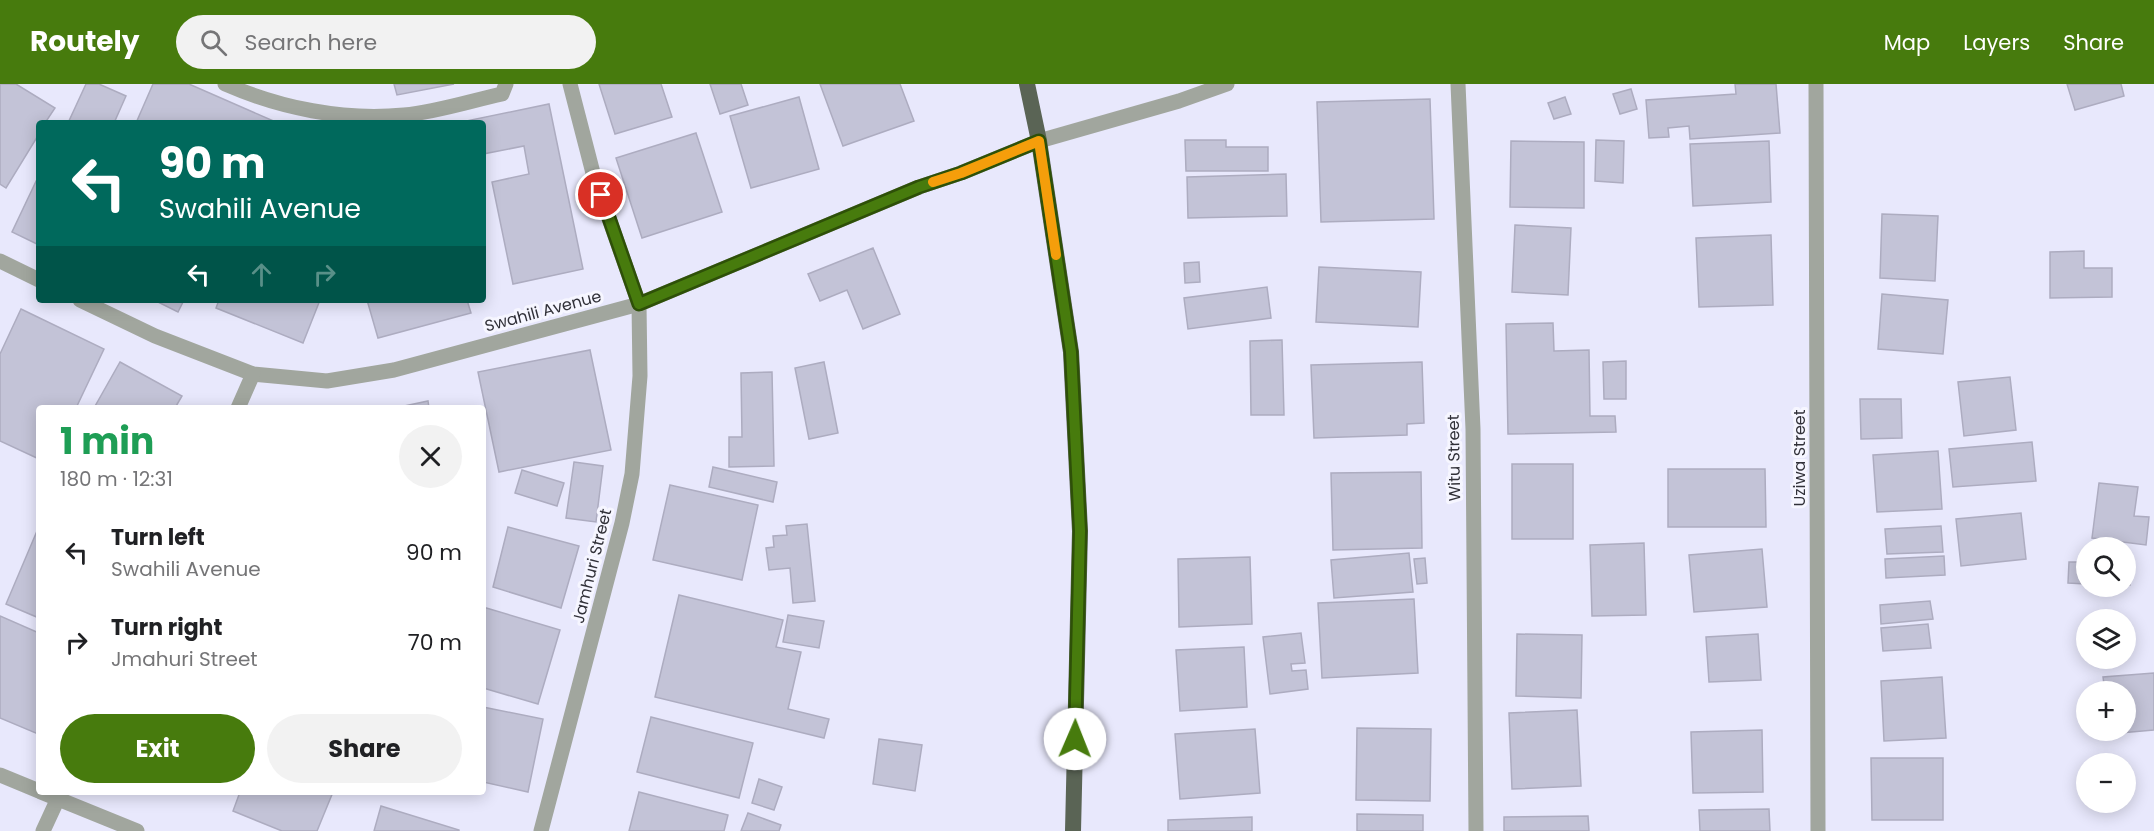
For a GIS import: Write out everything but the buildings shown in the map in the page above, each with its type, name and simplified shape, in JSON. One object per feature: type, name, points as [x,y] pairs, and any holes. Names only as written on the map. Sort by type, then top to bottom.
[{"type":"highway","points":[[1027,84],[1039,141],[1071,352],[1080,531],[1073,831]]},
{"type":"street","points":[[225,84],[255,97],[307,110],[372,116],[404,115],[502,94],[506,84]]},
{"type":"street","name":"Jamhuri Street","points":[[541,831],[610,572],[630,484],[640,376],[639,304],[593,173],[570,84]]},
{"type":"street","name":"Swahili Avenue","points":[[86,303],[155,336],[253,374],[327,381],[394,370],[639,304],[919,187],[961,173],[1039,141],[1179,101],[1227,84]]},
{"type":"street","name":"Witu Street","points":[[1458,84],[1473,429],[1476,831]]},
{"type":"street","name":"Uziwa Street","points":[[1816,84],[1818,831]]},
{"type":"street","points":[[0,261],[36,279]]},
{"type":"street","points":[[239,405],[253,374]]},
{"type":"street","points":[[0,775],[36,790]]},
{"type":"street","points":[[43,831],[59,796],[137,831]]},
{"type":"slow traffic","points":[[933,182],[1039,141],[1056,255]]},
{"type":"route","points":[[601,195],[639,304],[919,187],[961,173],[1039,141],[1071,352],[1080,531],[1075,739]]}]
